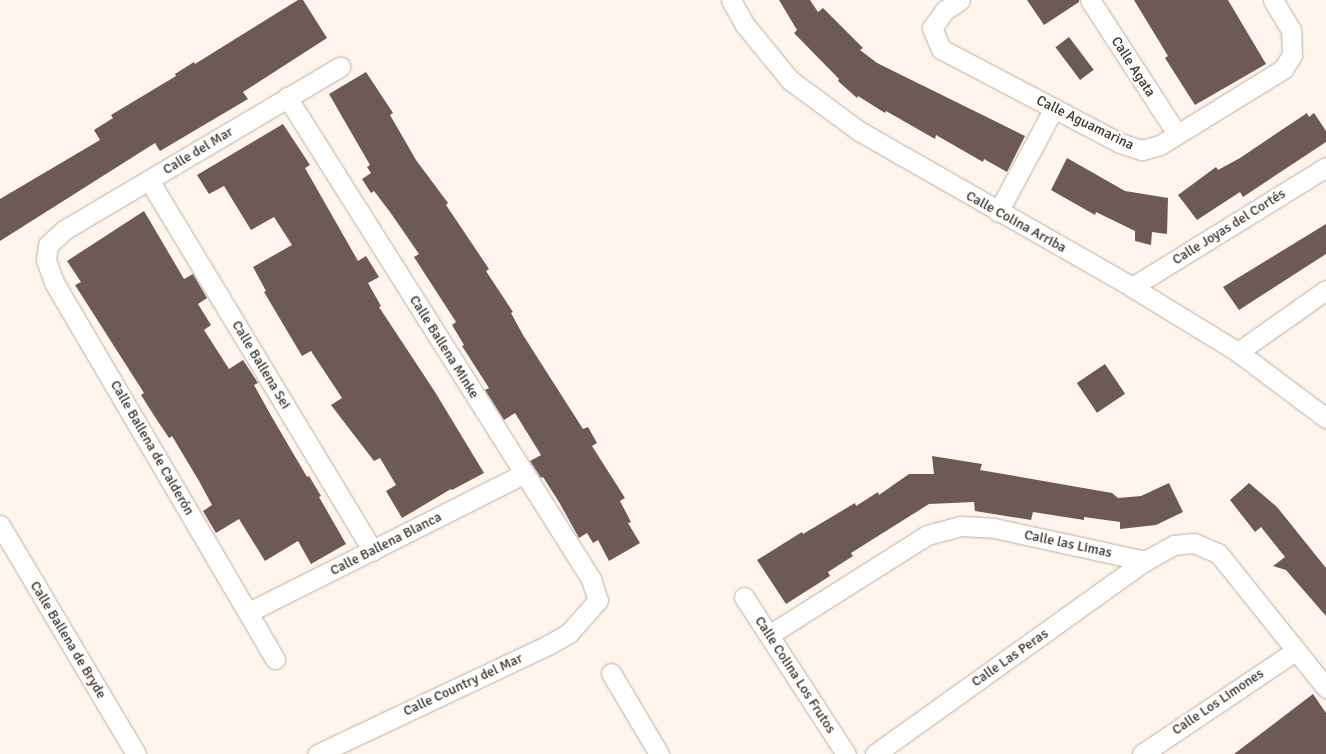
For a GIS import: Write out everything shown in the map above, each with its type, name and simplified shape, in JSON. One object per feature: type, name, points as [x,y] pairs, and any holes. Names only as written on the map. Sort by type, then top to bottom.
[{"type":"street","name":"Calle Colina Arriba","points":[[731,0],[745,25],[790,80],[859,131],[998,212],[1132,286],[1238,352],[1326,418]]},
{"type":"street","name":"Calle Aguamarina","points":[[960,0],[945,10],[932,28],[941,48],[1120,143],[1142,150],[1160,145],[1283,69],[1292,55],[1291,30],[1273,0]]},
{"type":"street","name":"Calle Agata","points":[[1090,0],[1177,134]]},
{"type":"street","name":"Calle del Mar","points":[[57,235],[287,97],[340,68]]},
{"type":"street","name":"Calle Ballena Minke","points":[[287,97],[523,474],[591,579],[598,600]]},
{"type":"street","points":[[998,212],[1054,108]]},
{"type":"street","name":"Calle Joyas del Cortés","points":[[1132,286],[1326,168]]},
{"type":"street","name":"Calle Ballena Sei","points":[[150,180],[374,551]]},
{"type":"street","name":"Calle Ballena de Calderón","points":[[57,235],[48,245],[46,260],[54,282],[275,659]]},
{"type":"street","points":[[1238,352],[1326,290]]},
{"type":"street","name":"Calle Ballena Blanca","points":[[249,612],[374,551],[523,474]]},
{"type":"street","name":"Calle Ballena de Bryde","points":[[0,525],[136,754]]},
{"type":"street","name":"Calle las Limas","points":[[769,635],[927,535],[960,526],[994,528],[1145,560]]},
{"type":"street","points":[[1145,560],[1174,545],[1194,543],[1218,553],[1244,582],[1295,651],[1326,688]]},
{"type":"street","name":"Calle Las Peras","points":[[875,754],[1145,560]]},
{"type":"street","name":"Calle Colina Los Frutos","points":[[744,597],[846,754]]},
{"type":"street","name":"Calle Country del Mar","points":[[317,754],[548,645],[569,633],[598,600]]},
{"type":"street","name":"Calle Los Limones","points":[[1142,754],[1295,651]]},
{"type":"street","points":[[611,673],[659,754]]},
{"type":"building","points":[[298,0],[303,0],[327,38],[243,92],[248,99],[160,151],[155,143],[0,241],[0,199],[100,140],[94,130],[113,118],[111,115],[176,76],[175,74],[194,62],[195,64]]},
{"type":"building","points":[[779,0],[810,0],[818,12],[823,8],[863,48],[860,50],[877,63],[1025,136],[1007,172],[984,159],[983,162],[936,135],[935,139],[886,111],[885,113],[858,96],[857,98],[838,81],[839,79],[794,33],[797,30]]},
{"type":"building","points":[[1027,0],[1079,0],[1079,2],[1044,25]]},
{"type":"building","points":[[1134,0],[1228,0],[1266,64],[1195,105],[1165,58],[1168,56]]},
{"type":"building","points":[[1069,37],[1094,70],[1080,80],[1055,47]]},
{"type":"building","points":[[366,72],[393,113],[390,115],[416,160],[448,203],[446,205],[489,269],[486,271],[513,312],[511,313],[523,335],[583,429],[588,427],[597,443],[592,446],[625,498],[620,501],[631,522],[628,523],[640,543],[609,561],[598,540],[593,543],[587,533],[579,538],[559,502],[530,461],[541,455],[515,413],[504,420],[485,390],[489,388],[462,346],[464,345],[452,325],[456,322],[414,257],[419,254],[390,212],[374,191],[371,193],[362,179],[371,173],[367,167],[370,165],[329,94]]},
{"type":"building","points":[[1307,113],[1309,117],[1314,113],[1326,131],[1326,142],[1243,197],[1240,192],[1197,220],[1178,195],[1216,167],[1218,170],[1240,158]]},
{"type":"building","points":[[283,124],[310,165],[305,168],[358,261],[366,256],[379,277],[368,283],[381,306],[379,307],[435,392],[484,473],[451,489],[402,518],[386,491],[396,485],[380,458],[374,461],[331,405],[342,398],[311,351],[302,356],[264,292],[266,291],[253,267],[292,245],[274,217],[251,230],[224,186],[209,194],[197,175]]},
{"type":"building","points":[[1067,158],[1125,191],[1168,198],[1167,234],[1152,232],[1151,245],[1135,241],[1135,231],[1096,212],[1095,215],[1051,190]]},
{"type":"building","points":[[144,211],[184,279],[193,274],[207,298],[198,304],[211,325],[204,330],[229,369],[243,360],[258,383],[254,385],[273,419],[307,477],[309,476],[321,496],[319,497],[346,544],[311,564],[298,541],[265,561],[239,519],[216,533],[203,511],[212,505],[199,481],[172,436],[169,438],[141,395],[144,393],[75,285],[81,282],[67,261]]},
{"type":"building","points":[[1326,224],[1326,254],[1239,310],[1223,287]]},
{"type":"building","points":[[1105,364],[1125,394],[1097,413],[1077,383]]},
{"type":"building","points":[[932,456],[982,464],[980,470],[1112,493],[1118,498],[1141,496],[1169,483],[1183,512],[1156,525],[1120,529],[1120,522],[1084,517],[1084,520],[1033,512],[1031,520],[975,511],[974,502],[929,504],[851,553],[853,556],[828,572],[830,576],[786,604],[757,560],[802,532],[803,534],[855,503],[856,506],[878,492],[879,495],[909,474],[934,474]]},
{"type":"building","points":[[1249,483],[1277,507],[1326,568],[1326,616],[1286,570],[1273,566],[1285,557],[1261,527],[1255,532],[1230,500]]},
{"type":"building","points":[[1313,694],[1326,713],[1326,754],[1234,754]]}]
